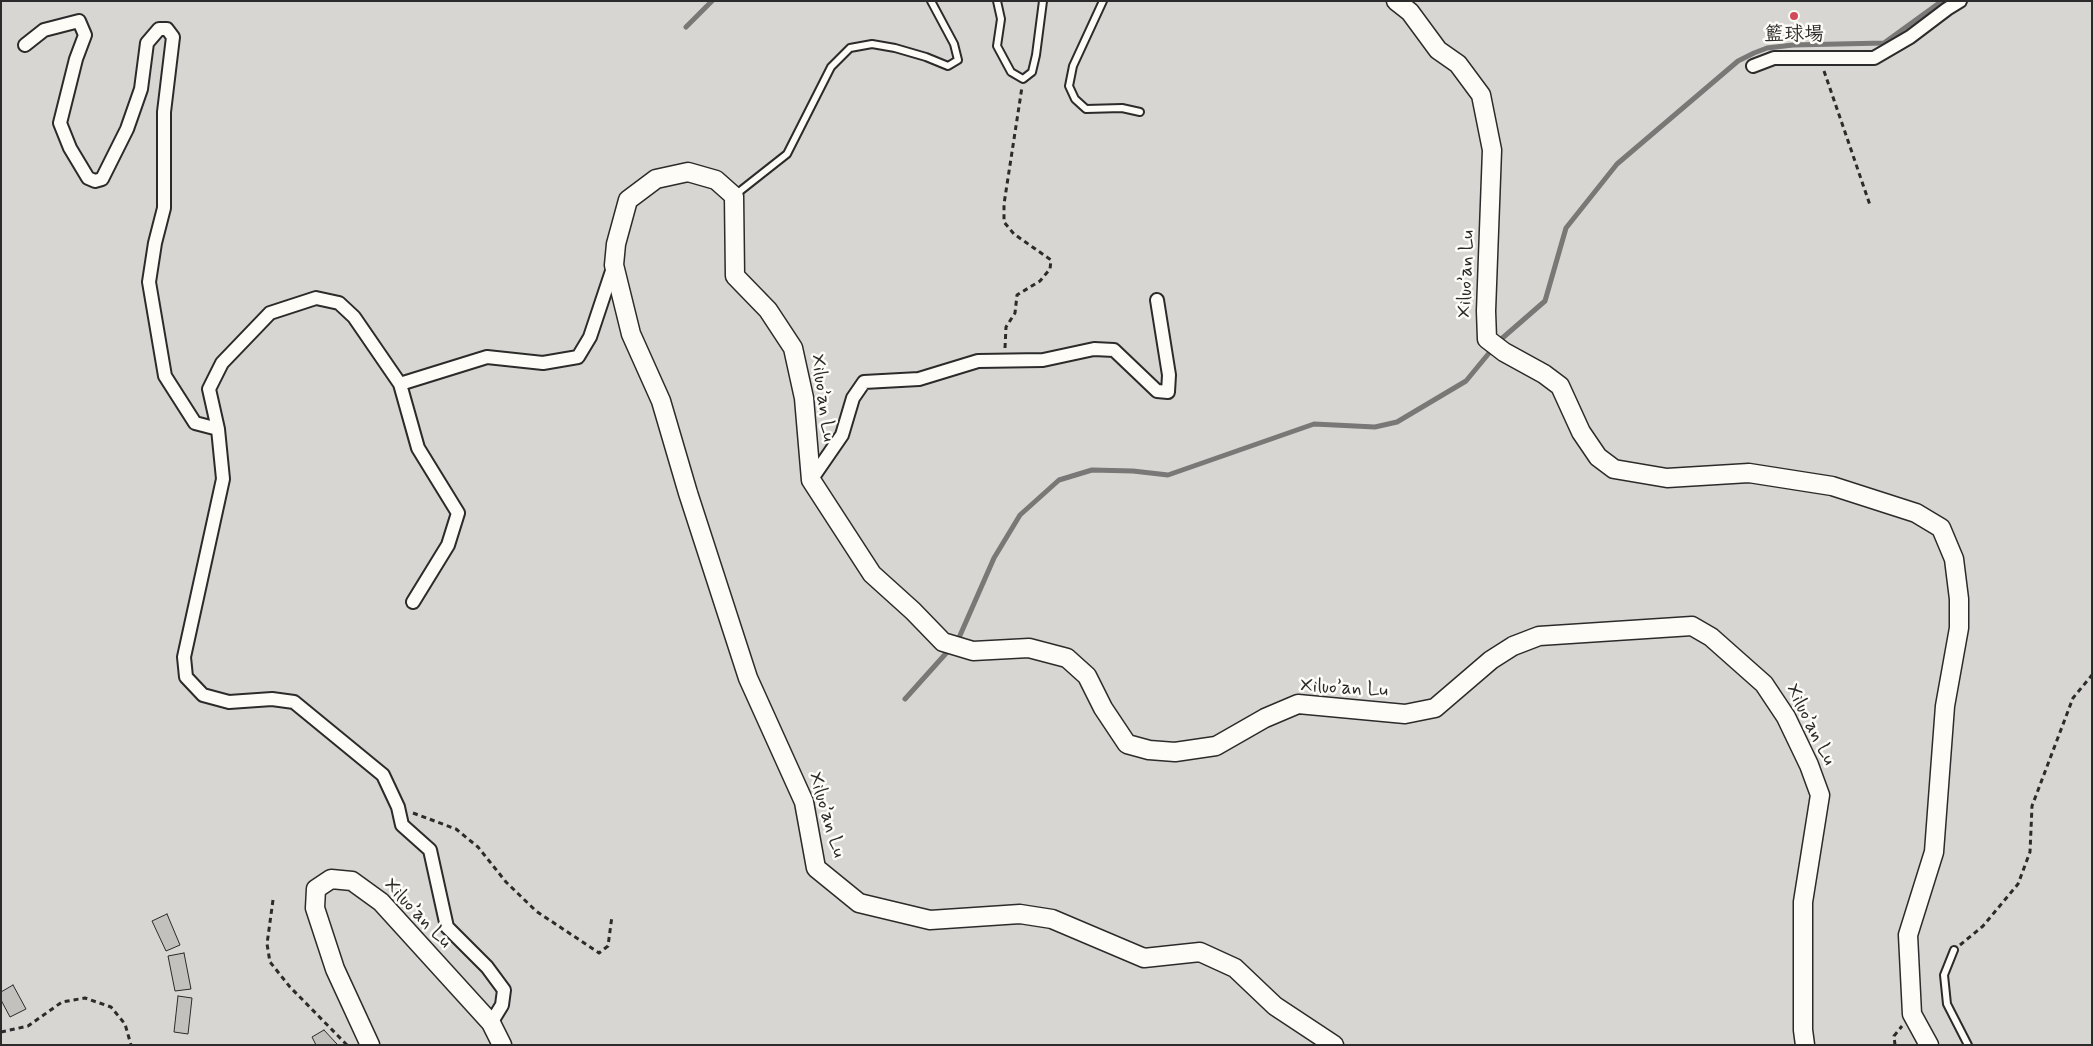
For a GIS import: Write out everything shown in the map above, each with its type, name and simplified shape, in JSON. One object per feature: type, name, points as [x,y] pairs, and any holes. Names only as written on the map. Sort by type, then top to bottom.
[{"type":"street","name":"Xiluo’an Lu","points":[[1396,1],[1408,6],[1438,50],[1458,64],[1481,95],[1492,150],[1486,311],[1487,339],[1498,348],[1544,374],[1560,386],[1581,432],[1598,457],[1614,469],[1667,478],[1749,473],[1832,486],[1916,513],[1942,528],[1954,559],[1959,599],[1959,628],[1945,706],[1934,852],[1908,935],[1912,1014],[1929,1045]]},
{"type":"street","points":[[1753,66],[1774,58],[1874,58],[1910,37],[1960,1]]},
{"type":"street","points":[[25,45],[44,30],[79,21],[84,35],[60,123],[70,148],[88,178],[95,182],[102,180],[127,129],[141,89],[147,43],[159,28],[167,29],[174,37],[164,112],[164,208],[155,243],[150,282],[165,376],[195,423],[218,429]]},
{"type":"street","name":"Xiluo’an Lu","points":[[1334,1045],[1275,1006],[1235,968],[1200,952],[1144,958],[1052,919],[1020,914],[930,920],[859,903],[816,868],[804,802],[748,678],[688,492],[661,400],[631,334],[614,266],[616,244],[628,200],[656,179],[688,172],[716,180],[734,196],[735,276],[768,310],[793,348],[804,398],[811,480],[872,574],[943,642],[973,652],[1029,648],[1067,658],[1086,676],[1103,708],[1127,744],[1149,750],[1175,752],[1216,746],[1265,718],[1298,704],[1405,714],[1435,708],[1491,660],[1513,646],[1539,636],[1692,626],[1711,637],[1764,684],[1786,717],[1809,765],[1820,795],[1803,902],[1803,1030],[1805,1045]]},
{"type":"street","points":[[400,384],[488,357],[543,364],[578,357],[590,337],[614,266]]},
{"type":"street","points":[[413,602],[448,545],[458,513],[418,448],[400,384],[354,317],[339,303],[316,298],[270,313],[222,362],[209,389],[218,429],[222,479],[184,656],[186,677],[203,695],[229,702],[272,699],[294,702],[383,775],[398,807],[402,825],[430,850],[448,927],[487,968],[504,990],[502,1005],[492,1024]]},
{"type":"street","points":[[811,480],[842,435],[853,398],[864,382],[919,379],[978,362],[1043,360],[1094,349],[1114,350],[1157,392],[1168,392],[1169,375],[1157,300]]},
{"type":"street","name":"Xiluo’an Lu","points":[[370,1045],[335,968],[315,908],[316,889],[331,879],[352,881],[381,902],[492,1024],[502,1045]]},
{"type":"lane","points":[[734,196],[787,154],[831,67],[850,48],[872,44],[895,48],[948,66],[958,60],[954,44],[931,1]]},
{"type":"lane","points":[[997,1],[1001,19],[997,46],[1011,72],[1023,79],[1032,72],[1043,1]]},
{"type":"lane","points":[[1103,1],[1073,66],[1070,86],[1074,99],[1086,109],[1122,108],[1140,112]]},
{"type":"lane","points":[[1954,950],[1944,974],[1947,1004],[1968,1045]]},
{"type":"path","points":[[1819,57],[1870,205]]},
{"type":"path","points":[[1004,361],[1006,327],[1015,313],[1017,295],[1040,281],[1050,269],[1051,260],[1014,234],[1004,222],[1004,204],[1023,79]]},
{"type":"path","points":[[1954,950],[1983,926],[2018,884],[2030,852],[2032,806],[2073,698],[2092,676]]},
{"type":"path","points":[[398,807],[456,830],[478,847],[506,882],[536,911],[600,953],[608,946],[612,916]]},
{"type":"path","points":[[273,900],[267,944],[270,962],[290,987],[347,1045]]},
{"type":"path","points":[[1,1032],[28,1026],[62,1002],[85,998],[111,1007],[125,1024],[131,1045]]},
{"type":"shaded area","points":[[1,1],[2091,1],[2092,1045],[1,1045]]},
{"type":"building","points":[[167,914],[180,945],[166,951],[152,921]]},
{"type":"building","points":[[184,953],[191,989],[175,991],[168,956]]},
{"type":"building","points":[[13,985],[26,1009],[10,1017],[1,1000],[1,992]]},
{"type":"building","points":[[178,996],[192,998],[188,1034],[174,1032]]},
{"type":"building","points":[[324,1030],[338,1045],[316,1045],[312,1037]]},
{"type":"waterway","points":[[686,27],[712,1]]},
{"type":"waterway","points":[[905,699],[958,640],[994,558],[1020,515],[1059,480],[1092,470],[1133,471],[1168,475],[1314,424],[1375,427],[1397,422],[1466,381],[1499,341],[1545,301],[1566,228],[1617,164],[1738,61],[1767,48],[1793,45],[1884,43],[1942,1]]},
{"type":"place","name":"籃球場","points":[[1794,16]]}]
